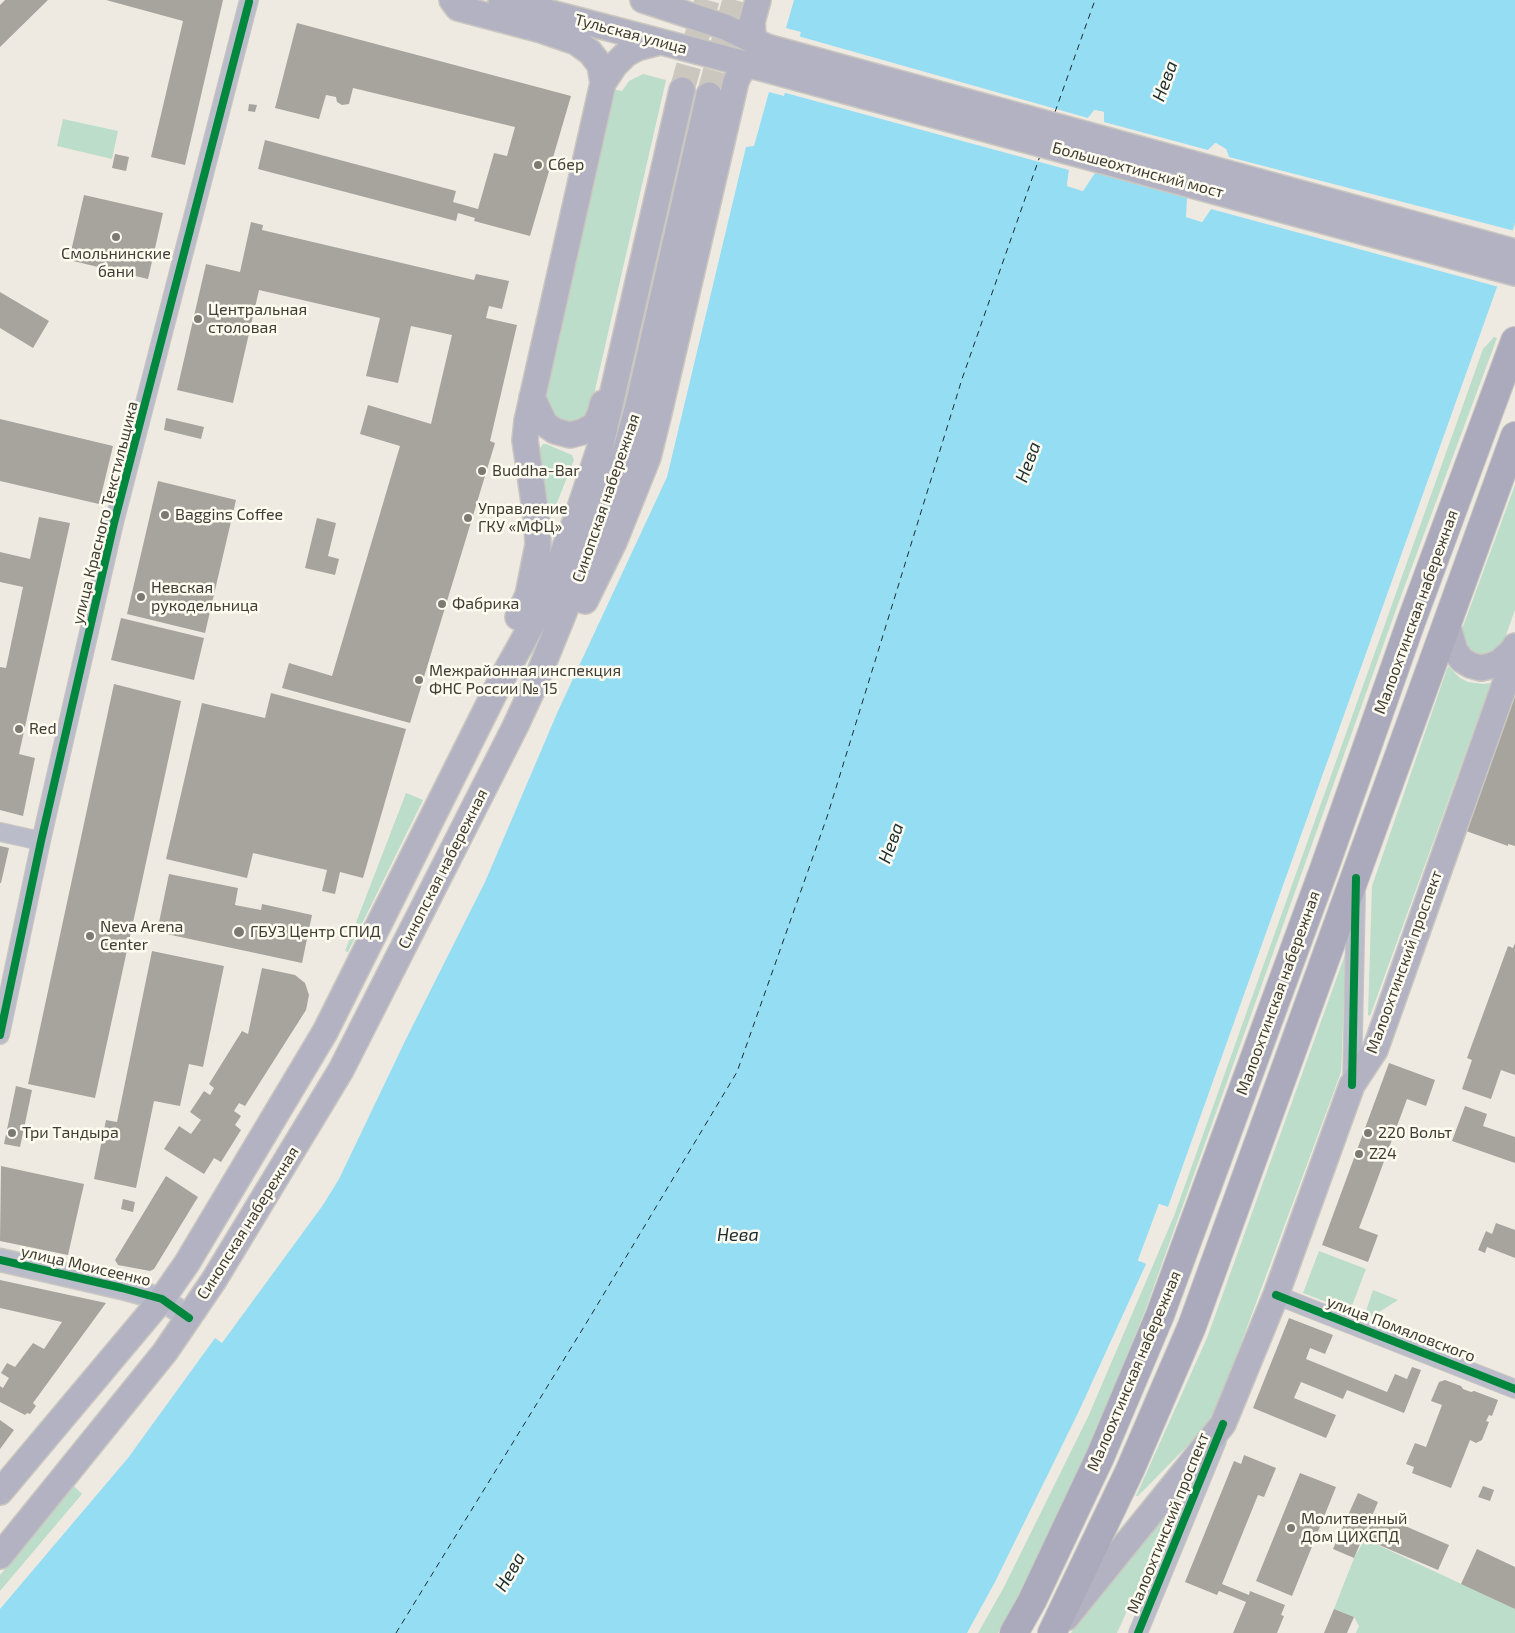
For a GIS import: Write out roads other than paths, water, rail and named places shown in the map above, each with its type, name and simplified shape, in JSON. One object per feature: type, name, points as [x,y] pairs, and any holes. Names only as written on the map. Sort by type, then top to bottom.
[{"type":"main road","points":[[452,0],[458,8],[541,30],[576,42],[590,52],[600,65],[603,83]]},
{"type":"main road","name":"Тульская улица","points":[[502,0],[660,42],[758,56]]},
{"type":"main road","name":"Тульская улица","points":[[643,0],[678,7],[725,27],[758,56]]},
{"type":"main road","points":[[551,646],[571,626],[590,592],[617,534],[648,457],[736,81],[740,73],[758,56],[752,22],[758,0]]},
{"type":"main road","points":[[498,686],[501,655],[528,595],[538,545],[537,524],[525,440],[527,421],[603,83],[615,65],[626,54],[638,48],[660,42]]},
{"type":"main road","name":"Большеохтинский мост","points":[[758,56],[1515,252]]},
{"type":"main road","name":"Большеохтинский мост","points":[[758,56],[1515,273]]},
{"type":"main road","name":"Синопская набережная","points":[[0,1492],[162,1299],[205,1232],[325,1032],[546,594],[577,517],[601,444],[682,90]]},
{"type":"main road","name":"Синопская набережная","points":[[0,1556],[120,1410],[189,1318],[342,1070],[515,727],[551,646],[590,548],[628,440],[653,340],[708,95]]},
{"type":"main road","name":"Малоохтинская набережная","points":[[1014,1633],[1032,1600],[1100,1457],[1160,1314],[1324,869],[1411,622],[1515,342]]},
{"type":"main road","points":[[532,397],[545,424],[555,431],[570,435],[582,432],[595,425],[600,414],[608,377],[620,359]]},
{"type":"main road","name":"Малоохтинская набережная","points":[[1053,1633],[1130,1470],[1192,1326],[1515,436]]},
{"type":"main road","points":[[1447,623],[1456,651],[1462,660],[1470,665],[1480,668],[1490,666],[1500,662],[1514,648]]},
{"type":"main road","name":"Малоохтинский проспект","points":[[1224,1424],[1276,1295],[1352,1085],[1375,1050],[1511,667],[1514,648]]},
{"type":"main road","points":[[1053,1633],[1224,1424]]},
{"type":"street","name":"улица Красного Текстильщика","points":[[0,1035],[41,841],[114,523],[249,0]]},
{"type":"street","points":[[0,832],[41,841]]},
{"type":"street","points":[[1352,1085],[1356,878]]},
{"type":"street","name":"улица Моисеенко","points":[[0,1260],[162,1299],[189,1318]]},
{"type":"street","name":"улица Помяловского","points":[[1276,1295],[1515,1389]]},
{"type":"street","name":"Малоохтинский проспект","points":[[1138,1633],[1224,1424]]},
{"type":"water","name":"Нева","points":[[794,0],[1515,0],[1515,223],[1497,287],[1168,1207],[1159,1204],[1138,1260],[1146,1264],[1079,1411],[995,1582],[967,1633],[0,1633],[0,1609],[128,1458],[215,1338],[222,1343],[323,1205],[339,1179],[407,1037],[485,882],[558,711],[667,477],[746,147],[754,146],[769,92],[784,96],[801,32],[786,28]],"holes":[[[1095,110],[1104,112],[1094,173],[1083,191],[1067,186],[1069,170],[1088,118]],[[1216,143],[1226,149],[1229,157],[1211,209],[1202,222],[1187,217],[1187,198],[1208,150]]]},
{"type":"tunnel","points":[[682,90],[707,0]]},
{"type":"tunnel","points":[[709,95],[735,0]]},
{"type":"place","name":"Сбер","points":[[538,165]]},
{"type":"place","name":"Смольнинские бани","points":[[116,237]]},
{"type":"place","name":"Центральная столовая","points":[[198,319]]},
{"type":"place","name":"Buddha-Bar","points":[[482,471]]},
{"type":"place","name":"Baggins Coffee","points":[[165,515]]},
{"type":"place","name":"Управление ГКУ «МФЦ»","points":[[468,518]]},
{"type":"place","name":"Невская рукодельница","points":[[141,597]]},
{"type":"place","name":"Фабрика","points":[[442,604]]},
{"type":"place","name":"Межрайонная инспекция ФНС России № 15","points":[[419,680]]},
{"type":"place","name":"Red","points":[[19,729]]},
{"type":"place","name":"ГБУЗ Центр СПИД","points":[[239,932]]},
{"type":"place","name":"Neva Arena Center","points":[[90,936]]},
{"type":"place","name":"Три Тандыра","points":[[12,1133]]},
{"type":"place","name":"220 Вольт","points":[[1368,1133]]},
{"type":"place","name":"Z24","points":[[1359,1154]]},
{"type":"place","name":"Молитвенный Дом ЦИХСПД","points":[[1291,1528]]}]
